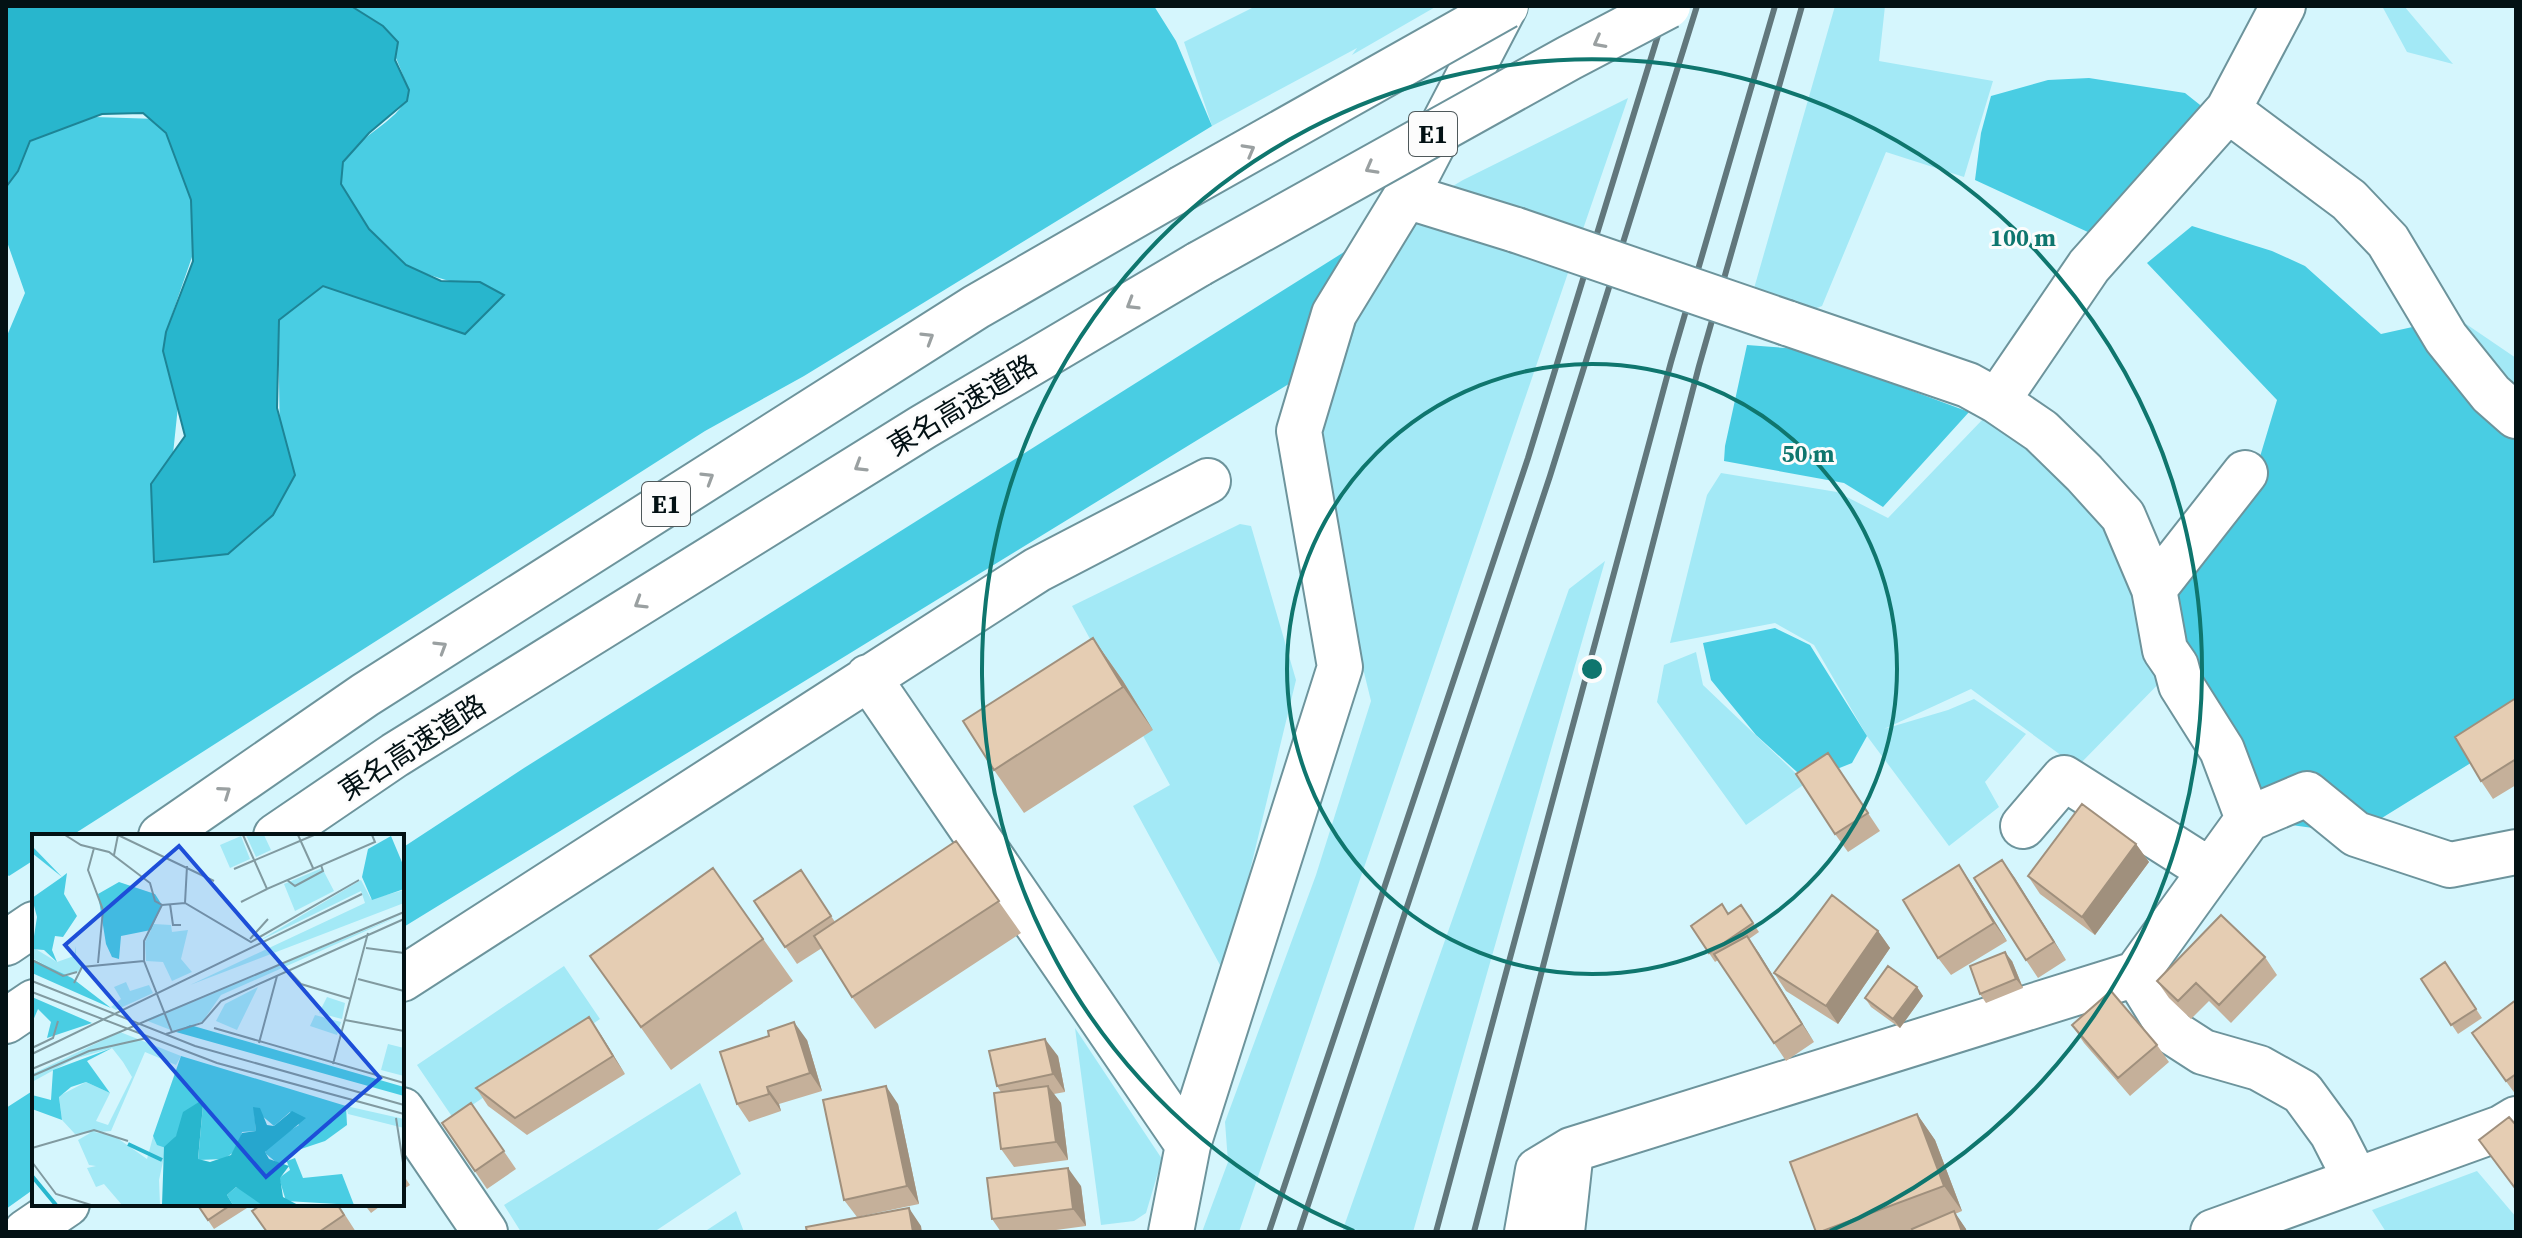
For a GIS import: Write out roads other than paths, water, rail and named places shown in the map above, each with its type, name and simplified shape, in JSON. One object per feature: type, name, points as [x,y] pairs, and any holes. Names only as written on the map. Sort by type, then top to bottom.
[{"type":"main road","name":"E1","points":[[164,834],[365,695],[962,316],[1506,6]]},
{"type":"main road","points":[[1171,1232],[1188,1145],[1340,667],[1299,431],[1334,314],[1406,196],[1506,6]]},
{"type":"main road","name":"東名高速道路","points":[[279,834],[395,755],[909,435],[1199,264],[1668,6]]},
{"type":"main road","points":[[1997,401],[2089,266],[2228,110],[2283,6]]},
{"type":"main road","points":[[2228,110],[2349,200],[2388,241],[2446,338],[2491,394],[2516,416]]},
{"type":"main road","points":[[1406,196],[1516,230],[1968,385],[2041,431],[2123,516],[2154,589],[2165,650],[2176,666],[2181,685],[2222,750],[2248,819]]},
{"type":"main road","points":[[2154,589],[2245,473]]},
{"type":"main road","points":[[404,978],[1037,570],[1208,481]]},
{"type":"main road","points":[[868,677],[1188,1145]]},
{"type":"main road","points":[[2023,826],[2064,778],[2209,870]]},
{"type":"main road","points":[[1527,1232],[1538,1170],[1571,1150],[2136,974],[2248,819],[2307,794],[2356,834],[2450,865],[2516,852]]},
{"type":"main road","points":[[6,943],[32,925]]},
{"type":"main road","points":[[2136,974],[2172,1032],[2203,1052],[2259,1068],[2302,1092],[2332,1133],[2356,1180]]},
{"type":"main road","points":[[6,1021],[32,1003]]},
{"type":"main road","points":[[404,1113],[485,1232]]},
{"type":"main road","points":[[2213,1232],[2501,1128],[2516,1119]]},
{"type":"main road","points":[[1562,1232],[1571,1150]]},
{"type":"main road","points":[[26,1232],[64,1206]]},
{"type":"railway","points":[[1269,1232],[1528,458],[1667,6]]},
{"type":"railway","points":[[1299,1232],[1550,476],[1697,6]]},
{"type":"railway","points":[[1436,1232],[1671,362],[1775,6]]},
{"type":"railway","points":[[1474,1232],[1699,366],[1802,6]]}]
